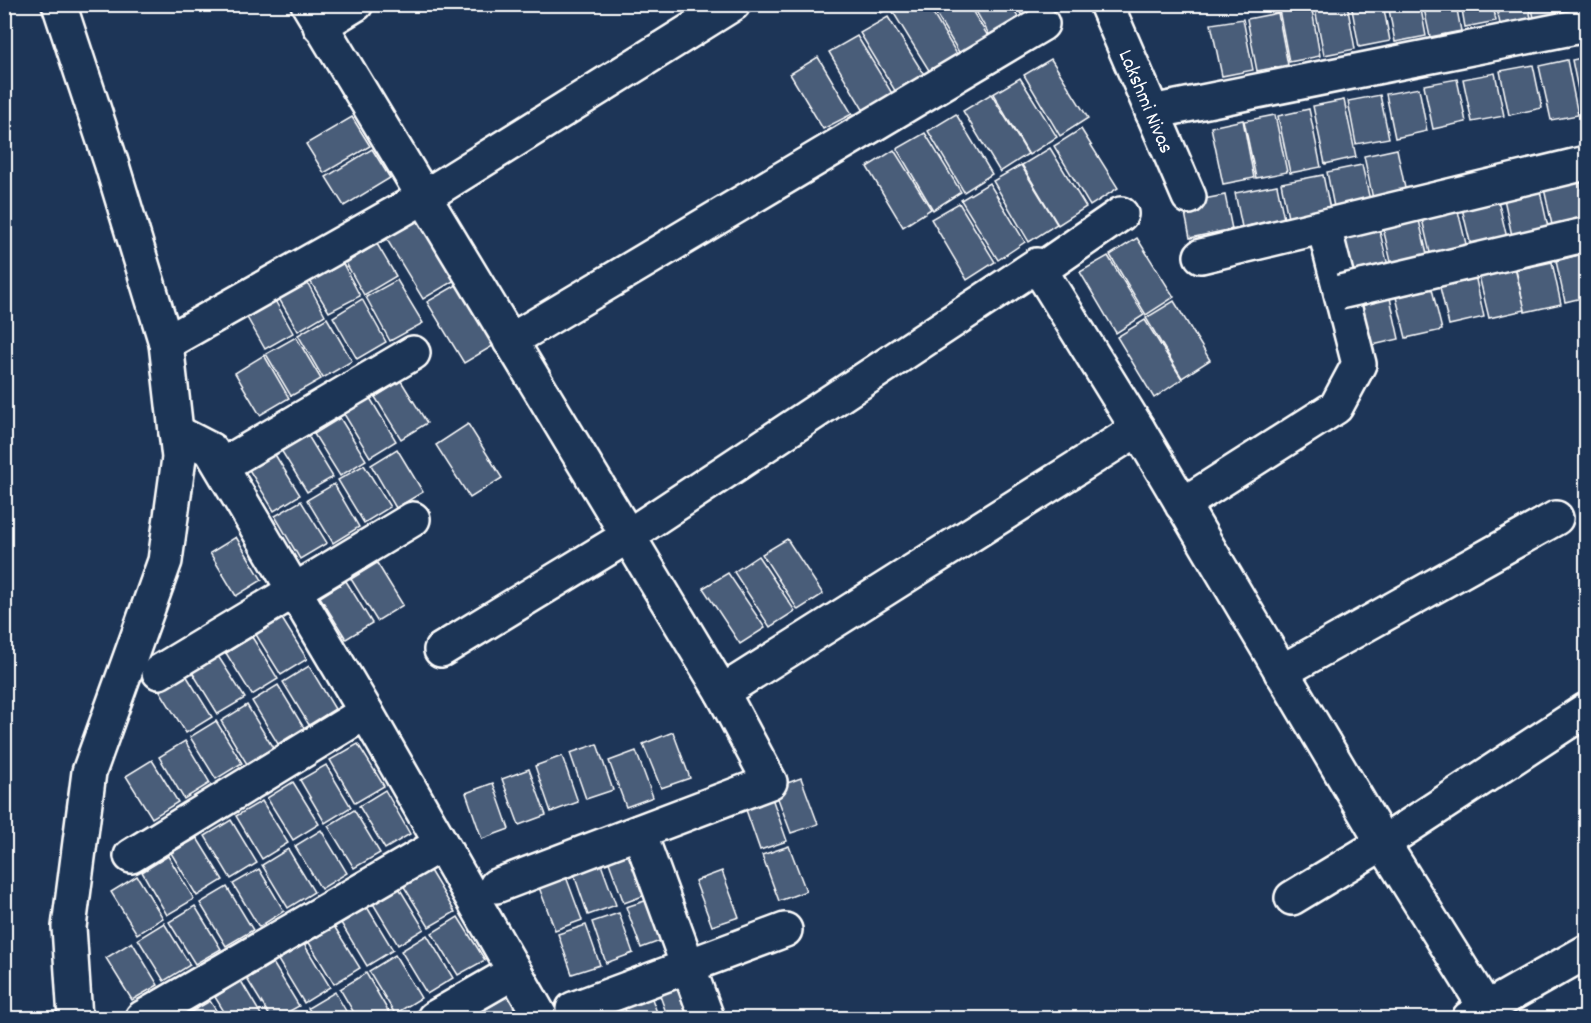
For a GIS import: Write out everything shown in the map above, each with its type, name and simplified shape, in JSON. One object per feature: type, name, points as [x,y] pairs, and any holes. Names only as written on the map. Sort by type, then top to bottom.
[{"type":"street","points":[[59,4],[111,162],[166,343],[179,458],[165,561],[89,772],[69,927],[75,1018]]},
{"type":"street","points":[[356,4],[314,15],[722,692],[770,782],[496,886]]},
{"type":"street","points":[[166,343],[424,197],[733,4]]},
{"type":"street","name":"Lakshmi Nivas","points":[[1106,4],[1189,197]]},
{"type":"street","points":[[510,341],[1042,24]]},
{"type":"street","points":[[1152,112],[1587,25]]},
{"type":"street","points":[[1201,256],[1587,163]]},
{"type":"street","points":[[1040,270],[1121,214]]},
{"type":"street","points":[[1182,505],[1336,407],[1359,364],[1324,227]]},
{"type":"street","points":[[1351,289],[1584,235]]},
{"type":"street","points":[[441,650],[628,537],[1037,265],[1138,429],[1482,1015],[1587,952]]},
{"type":"street","points":[[221,466],[413,353]]},
{"type":"street","points":[[722,692],[1138,429]]},
{"type":"street","points":[[176,432],[212,450],[366,712],[541,1018]]},
{"type":"street","points":[[159,672],[413,519]]},
{"type":"street","points":[[1281,672],[1556,519]]},
{"type":"street","points":[[1292,898],[1383,843],[1587,710]]},
{"type":"street","points":[[131,856],[366,712]]},
{"type":"street","points":[[639,832],[707,1018]]},
{"type":"street","points":[[142,1018],[441,844]]},
{"type":"street","points":[[573,1009],[785,930]]},
{"type":"street","points":[[434,1018],[514,972]]},
{"type":"building","points":[[876,4],[895,4],[881,13]]},
{"type":"building","points":[[905,4],[927,4],[957,54],[930,72],[893,12]]},
{"type":"building","points":[[930,4],[968,4],[988,36],[960,54]]},
{"type":"building","points":[[972,4],[1010,4],[1018,17],[990,36]]},
{"type":"building","points":[[1015,4],[1041,4],[1022,16]]},
{"type":"building","points":[[1311,4],[1320,56],[1289,62],[1279,10]]},
{"type":"building","points":[[1314,4],[1347,4],[1355,49],[1324,55]]},
{"type":"building","points":[[1351,4],[1383,4],[1390,41],[1359,47]]},
{"type":"building","points":[[1388,4],[1420,4],[1426,36],[1395,42]]},
{"type":"building","points":[[1423,4],[1456,4],[1461,31],[1430,37]]},
{"type":"building","points":[[1461,4],[1493,4],[1496,21],[1465,27]]},
{"type":"building","points":[[1496,4],[1528,4],[1531,18],[1500,24]]},
{"type":"building","points":[[1531,4],[1563,4],[1565,12],[1534,18]]},
{"type":"building","points":[[1567,4],[1586,4],[1586,10],[1569,14]]},
{"type":"building","points":[[1278,13],[1288,65],[1257,71],[1247,19]]},
{"type":"building","points":[[888,17],[925,76],[897,94],[860,33]]},
{"type":"building","points":[[1243,19],[1253,70],[1222,76],[1211,24]]},
{"type":"building","points":[[857,36],[893,95],[865,113],[829,52]]},
{"type":"building","points":[[818,57],[852,114],[823,129],[790,74]]},
{"type":"building","points":[[1586,57],[1586,114],[1583,115],[1572,60]]},
{"type":"building","points":[[1051,59],[1088,118],[1060,136],[1024,75]]},
{"type":"building","points":[[1567,60],[1578,115],[1551,120],[1539,66]]},
{"type":"building","points":[[1533,65],[1542,108],[1509,115],[1500,71]]},
{"type":"building","points":[[1495,73],[1504,116],[1472,122],[1463,79]]},
{"type":"building","points":[[1020,78],[1057,137],[1029,155],[993,94]]},
{"type":"building","points":[[1457,79],[1466,122],[1433,129],[1424,85]]},
{"type":"building","points":[[1419,88],[1427,131],[1395,138],[1386,94]]},
{"type":"building","points":[[991,94],[1028,154],[1000,172],[963,111]]},
{"type":"building","points":[[1380,95],[1389,138],[1356,144],[1348,101]]},
{"type":"building","points":[[1344,100],[1356,157],[1325,164],[1313,106]]},
{"type":"building","points":[[1309,109],[1321,167],[1290,173],[1278,116]]},
{"type":"building","points":[[956,114],[992,174],[964,192],[928,131]]},
{"type":"building","points":[[1275,115],[1287,172],[1256,178],[1244,121]]},
{"type":"building","points":[[352,117],[370,146],[324,173],[306,144]]},
{"type":"building","points":[[1243,120],[1254,178],[1223,184],[1211,127]]},
{"type":"building","points":[[1081,129],[1118,188],[1090,206],[1054,146]]},
{"type":"building","points":[[925,133],[961,192],[933,210],[897,149]]},
{"type":"building","points":[[1050,148],[1086,207],[1058,225],[1022,165]]},
{"type":"building","points":[[372,149],[390,178],[344,206],[326,177]]},
{"type":"building","points":[[1397,149],[1406,193],[1373,199],[1364,156]]},
{"type":"building","points":[[894,150],[931,209],[903,227],[867,167]]},
{"type":"building","points":[[1021,165],[1057,224],[1029,242],[993,181]]},
{"type":"building","points":[[1362,165],[1370,200],[1334,207],[1327,172]]},
{"type":"building","points":[[1323,175],[1330,209],[1288,218],[1281,183]]},
{"type":"building","points":[[1578,176],[1586,218],[1552,225],[1543,184]]},
{"type":"building","points":[[989,183],[1025,242],[998,260],[961,200]]},
{"type":"building","points":[[1277,185],[1284,219],[1242,227],[1235,193]]},
{"type":"building","points":[[1539,186],[1548,227],[1512,236],[1503,194]]},
{"type":"building","points":[[1225,195],[1232,229],[1190,238],[1183,203]]},
{"type":"building","points":[[1497,196],[1507,238],[1471,246],[1461,204]]},
{"type":"building","points":[[959,203],[995,262],[967,280],[931,219]]},
{"type":"building","points":[[1457,207],[1467,248],[1431,257],[1421,215]]},
{"type":"building","points":[[1418,216],[1428,258],[1392,266],[1382,224]]},
{"type":"building","points":[[419,219],[455,280],[423,299],[386,238]]},
{"type":"building","points":[[1378,224],[1388,266],[1352,274],[1343,233]]},
{"type":"building","points":[[1137,238],[1174,297],[1146,315],[1110,255]]},
{"type":"building","points":[[377,244],[396,276],[364,295],[346,263]]},
{"type":"building","points":[[1586,253],[1586,297],[1565,302],[1556,261]]},
{"type":"building","points":[[1108,256],[1144,315],[1116,333],[1080,272]]},
{"type":"building","points":[[341,260],[360,296],[329,312],[309,279]]},
{"type":"building","points":[[1552,262],[1561,304],[1525,312],[1516,270]]},
{"type":"building","points":[[1515,268],[1525,310],[1489,318],[1479,276]]},
{"type":"building","points":[[1475,275],[1484,317],[1449,325],[1439,283]]},
{"type":"building","points":[[306,280],[325,315],[298,331],[278,297]]},
{"type":"building","points":[[397,280],[423,323],[390,341],[366,297]]},
{"type":"building","points":[[460,283],[496,344],[464,363],[427,302]]},
{"type":"building","points":[[1432,289],[1442,330],[1406,338],[1396,297]]},
{"type":"building","points":[[273,297],[293,333],[265,349],[245,314]]},
{"type":"building","points":[[1390,298],[1399,339],[1364,347],[1354,306]]},
{"type":"building","points":[[362,299],[386,342],[357,359],[333,317]]},
{"type":"building","points":[[1174,301],[1210,360],[1182,378],[1146,318]]},
{"type":"building","points":[[327,318],[352,361],[323,378],[298,335]]},
{"type":"building","points":[[1145,320],[1182,379],[1154,398],[1117,337]]},
{"type":"building","points":[[296,337],[321,379],[291,396],[266,354]]},
{"type":"building","points":[[264,355],[289,398],[260,415],[235,373]]},
{"type":"building","points":[[401,381],[427,423],[401,439],[375,397]]},
{"type":"building","points":[[370,398],[396,441],[370,457],[344,414]]},
{"type":"building","points":[[340,418],[366,460],[340,476],[314,434]]},
{"type":"building","points":[[468,424],[502,478],[470,498],[436,445]]},
{"type":"building","points":[[307,434],[333,477],[307,492],[281,450]]},
{"type":"building","points":[[397,449],[423,492],[396,508],[371,465]]},
{"type":"building","points":[[274,453],[300,495],[274,511],[248,468]]},
{"type":"building","points":[[364,465],[390,507],[364,523],[338,480]]},
{"type":"building","points":[[334,484],[359,527],[333,543],[307,500]]},
{"type":"building","points":[[301,501],[327,543],[300,559],[275,516]]},
{"type":"building","points":[[236,537],[262,580],[236,596],[210,553]]},
{"type":"building","points":[[787,539],[823,594],[798,610],[762,554]]},
{"type":"building","points":[[758,556],[795,611],[770,627],[734,572]]},
{"type":"building","points":[[377,563],[403,605],[377,621],[351,579]]},
{"type":"building","points":[[728,573],[765,628],[740,644],[703,588]]},
{"type":"building","points":[[346,581],[372,623],[346,639],[320,597]]},
{"type":"building","points":[[281,617],[307,659],[281,675],[255,633]]},
{"type":"building","points":[[252,637],[278,679],[252,695],[226,653]]},
{"type":"building","points":[[218,656],[245,698],[218,714],[192,672]]},
{"type":"building","points":[[309,666],[335,709],[309,725],[283,682]]},
{"type":"building","points":[[186,675],[212,717],[186,733],[160,691]]},
{"type":"building","points":[[278,685],[304,728],[278,744],[252,701]]},
{"type":"building","points":[[247,705],[273,748],[247,764],[221,721]]},
{"type":"building","points":[[216,721],[242,763],[216,779],[190,737]]},
{"type":"building","points":[[673,732],[690,778],[661,788],[643,744]]},
{"type":"building","points":[[185,741],[210,783],[184,799],[159,757]]},
{"type":"building","points":[[358,744],[384,786],[355,803],[330,760]]},
{"type":"building","points":[[597,744],[613,790],[586,799],[570,753]]},
{"type":"building","points":[[636,751],[653,797],[626,807],[609,761]]},
{"type":"building","points":[[562,756],[578,802],[551,812],[535,766]]},
{"type":"building","points":[[152,760],[178,802],[152,818],[126,776]]},
{"type":"building","points":[[326,765],[351,807],[325,823],[300,780]]},
{"type":"building","points":[[529,769],[546,815],[519,825],[502,779]]},
{"type":"building","points":[[801,778],[818,824],[791,833],[774,788]]},
{"type":"building","points":[[293,782],[319,824],[293,840],[267,798]]},
{"type":"building","points":[[493,783],[509,829],[482,839],[466,793]]},
{"type":"building","points":[[385,790],[410,834],[385,849],[359,806]]},
{"type":"building","points":[[771,795],[787,841],[760,850],[744,804]]},
{"type":"building","points":[[262,801],[288,843],[262,859],[236,816]]},
{"type":"building","points":[[354,810],[380,853],[354,868],[328,826]]},
{"type":"building","points":[[231,820],[257,863],[231,879],[205,836]]},
{"type":"building","points":[[321,830],[347,873],[321,889],[295,846]]},
{"type":"building","points":[[197,838],[223,880],[197,896],[171,853]]},
{"type":"building","points":[[789,846],[806,891],[779,901],[762,855]]},
{"type":"building","points":[[635,847],[651,893],[624,903],[607,857]]},
{"type":"building","points":[[288,849],[314,892],[288,908],[262,865]]},
{"type":"building","points":[[168,856],[194,899],[167,915],[142,872]]},
{"type":"building","points":[[599,859],[616,905],[588,915],[572,869]]},
{"type":"building","points":[[259,869],[284,911],[259,927],[233,884]]},
{"type":"building","points":[[429,869],[455,912],[429,927],[403,885]]},
{"type":"building","points":[[722,871],[739,917],[712,926],[695,881]]},
{"type":"building","points":[[565,874],[582,920],[555,930],[537,882]]},
{"type":"building","points":[[137,876],[163,918],[137,934],[111,892]]},
{"type":"building","points":[[398,886],[424,929],[398,945],[372,902]]},
{"type":"building","points":[[227,887],[253,930],[226,946],[200,903]]},
{"type":"building","points":[[654,898],[668,938],[641,948],[626,907]]},
{"type":"building","points":[[195,906],[221,949],[195,964],[169,922]]},
{"type":"building","points":[[367,907],[393,950],[367,966],[341,923]]},
{"type":"building","points":[[619,913],[633,953],[606,963],[592,922]]},
{"type":"building","points":[[458,917],[485,960],[458,975],[432,933]]},
{"type":"building","points":[[164,923],[190,965],[164,981],[138,939]]},
{"type":"building","points":[[586,925],[600,965],[572,974],[558,934]]},
{"type":"building","points":[[334,926],[360,968],[334,984],[308,941]]},
{"type":"building","points":[[427,935],[453,978],[427,994],[401,951]]},
{"type":"building","points":[[132,942],[158,985],[132,1000],[106,958]]},
{"type":"building","points":[[304,944],[330,987],[304,1003],[278,960]]},
{"type":"building","points":[[395,955],[421,998],[395,1014],[369,971]]},
{"type":"building","points":[[273,963],[299,1006],[277,1018],[271,1018],[247,979]]},
{"type":"building","points":[[366,973],[391,1016],[357,1018],[340,989]]},
{"type":"building","points":[[241,981],[263,1018],[228,1018],[215,997]]},
{"type":"building","points":[[686,984],[699,1018],[668,1018],[659,993]]},
{"type":"building","points":[[335,992],[350,1018],[315,1018],[308,1008]]},
{"type":"building","points":[[508,996],[521,1018],[483,1018],[479,1013]]},
{"type":"building","points":[[651,996],[659,1018],[628,1018],[624,1006]]},
{"type":"building","points":[[210,1001],[221,1018],[185,1018],[184,1016]]},
{"type":"building","points":[[618,1009],[622,1018],[594,1018]]},
{"type":"building","points":[[302,1012],[306,1018],[291,1018]]}]
